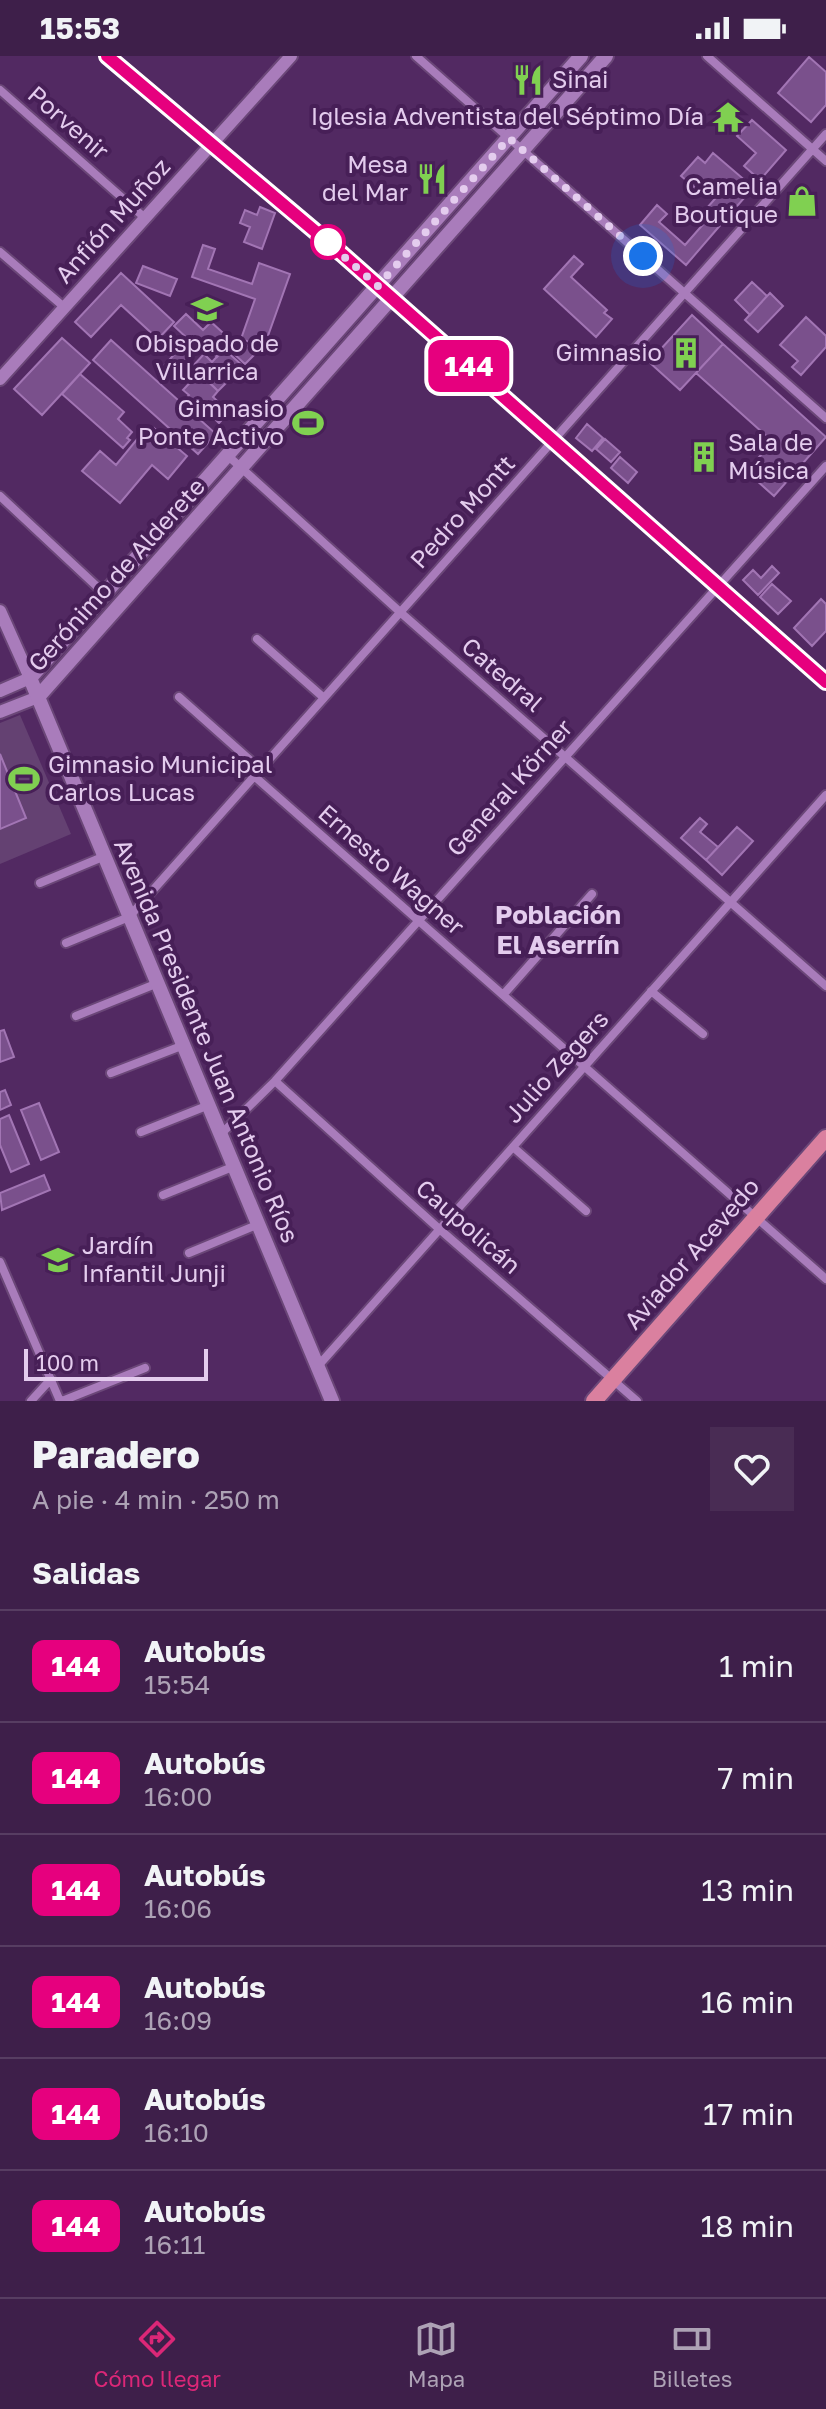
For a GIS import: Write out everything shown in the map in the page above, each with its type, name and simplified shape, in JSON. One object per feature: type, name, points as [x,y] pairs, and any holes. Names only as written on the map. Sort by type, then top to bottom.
[{"type":"main road","points":[[107,56],[378,286],[826,682]]},
{"type":"main road","name":"Gerónimo de Alderete","points":[[30,678],[581,56]]},
{"type":"main road","name":"Gerónimo de Alderete","points":[[38,697],[606,56]]},
{"type":"main road","name":"Avenida Presidente Juan Antonio Ríos","points":[[30,678],[332,1401]]},
{"type":"main road","name":"Aviador Acevedo","points":[[594,1401],[826,1138]]},
{"type":"street","name":"Anfión Muñoz","points":[[0,379],[291,56]]},
{"type":"street","points":[[416,56],[826,418]]},
{"type":"street","points":[[707,56],[826,161]]},
{"type":"street","name":"Porvenir","points":[[0,90],[145,218]]},
{"type":"street","name":"Pedro Montt","points":[[129,917],[826,134]]},
{"type":"street","points":[[0,252],[64,307]]},
{"type":"street","name":"Catedral","points":[[226,454],[400,612],[826,986]]},
{"type":"street","name":"General Körner","points":[[221,1134],[275,1081],[826,466]]},
{"type":"street","points":[[0,496],[105,594]]},
{"type":"street","name":"Avenida Presidente Juan Antonio Ríos","points":[[0,611],[30,678]]},
{"type":"street","points":[[257,639],[324,698]]},
{"type":"street","name":"Gerónimo de Alderete","points":[[0,691],[30,678]]},
{"type":"street","name":"Gerónimo de Alderete","points":[[0,712],[38,697]]},
{"type":"street","name":"Ernesto Wagner","points":[[179,697],[419,921],[826,1279]]},
{"type":"street","name":"Julio Zegers","points":[[317,1367],[826,795]]},
{"type":"street","points":[[40,883],[105,856]]},
{"type":"street","points":[[503,995],[592,894]]},
{"type":"street","points":[[66,943],[129,917]]},
{"type":"street","points":[[76,1016],[158,983]]},
{"type":"street","points":[[651,991],[703,1034]]},
{"type":"street","points":[[111,1073],[184,1045]]},
{"type":"street","name":"Caupolicán","points":[[275,1081],[637,1401]]},
{"type":"street","points":[[141,1132],[209,1105]]},
{"type":"street","points":[[513,1147],[586,1211]]},
{"type":"street","points":[[163,1195],[235,1166]]},
{"type":"street","points":[[189,1253],[259,1224]]},
{"type":"street","points":[[0,1262],[61,1401],[145,1368]]},
{"type":"street","points":[[31,1401],[51,1379]]},
{"type":"shaded area","name":"Gimnasio Municipal Carlos Lucas","points":[[20,715],[71,834],[0,864],[0,723]]},
{"type":"building","points":[[809,57],[826,72],[826,105],[811,122],[778,93]]},
{"type":"building","points":[[752,120],[786,150],[760,180],[744,166],[756,153],[737,136]]},
{"type":"building","points":[[713,153],[748,183],[755,176],[760,180],[723,222],[707,208],[721,192],[708,182],[700,192],[681,176],[698,157],[705,163]]},
{"type":"building","points":[[657,205],[667,214],[659,222],[685,245],[713,213],[723,222],[686,265],[640,225]]},
{"type":"building","points":[[260,207],[275,213],[262,249],[244,242],[250,227],[240,223],[245,210],[257,215]]},
{"type":"building","points":[[203,245],[215,249],[208,269],[252,284],[259,263],[290,274],[264,347],[241,339],[255,299],[192,277]]},
{"type":"building","points":[[574,256],[583,264],[571,277],[607,310],[604,313],[612,319],[596,337],[544,289]]},
{"type":"building","points":[[143,266],[177,279],[170,296],[136,283]]},
{"type":"building","points":[[121,273],[174,322],[158,339],[121,305],[91,337],[75,322]]},
{"type":"building","points":[[752,282],[767,296],[750,315],[735,300]]},
{"type":"building","points":[[770,293],[783,306],[758,332],[745,320]]},
{"type":"building","points":[[186,314],[203,330],[211,322],[232,341],[217,357],[202,342],[170,376],[162,368],[188,339],[174,326]]},
{"type":"building","name":"Gimnasio","points":[[692,315],[723,344],[680,390],[649,362]]},
{"type":"building","points":[[806,317],[826,336],[826,347],[801,375],[792,367],[798,361],[780,345]]},
{"type":"building","points":[[62,338],[90,363],[42,415],[14,389]]},
{"type":"building","points":[[111,340],[216,434],[198,454],[93,360]]},
{"type":"building","points":[[243,342],[256,353],[245,364],[233,353]]},
{"type":"building","points":[[723,344],[826,437],[774,496],[746,471],[773,442],[696,373]]},
{"type":"building","points":[[224,349],[243,366],[218,391],[193,366],[204,354],[212,362]]},
{"type":"building","points":[[199,373],[218,391],[213,397],[229,412],[219,423],[200,405],[193,413],[182,403],[189,395],[183,390]]},
{"type":"building","points":[[80,374],[124,412],[118,419],[132,432],[123,448],[62,394]]},
{"type":"building","points":[[587,424],[603,438],[592,451],[576,438]]},
{"type":"building","points":[[154,428],[187,456],[168,479],[152,465],[120,503],[82,471],[100,451],[116,465],[138,438],[143,441]]},
{"type":"building","points":[[605,439],[620,452],[611,462],[596,449]]},
{"type":"building","name":"Sala de Música","points":[[703,446],[715,457],[705,469],[692,457]]},
{"type":"building","points":[[620,457],[637,472],[628,483],[611,468]]},
{"type":"building","points":[[772,566],[779,573],[758,595],[743,580],[753,570],[761,578]]},
{"type":"building","points":[[772,584],[791,601],[778,614],[760,597]]},
{"type":"building","points":[[821,599],[826,604],[826,631],[812,646],[794,628]]},
{"type":"building","points":[[0,754],[26,818],[0,829]]},
{"type":"building","points":[[700,818],[707,824],[700,832],[718,847],[706,860],[681,838]]},
{"type":"building","points":[[737,827],[753,841],[722,875],[706,860]]},
{"type":"building","points":[[4,1030],[14,1057],[0,1062],[0,1031]]},
{"type":"building","points":[[5,1090],[11,1105],[0,1110],[0,1092]]},
{"type":"building","points":[[39,1103],[59,1152],[41,1160],[21,1110]]},
{"type":"building","points":[[9,1115],[29,1164],[11,1172],[0,1145],[0,1119]]},
{"type":"building","points":[[44,1175],[50,1190],[2,1210],[0,1193]]},
{"type":"bus line","name":"144","points":[[107,56],[342,254],[826,682]]},
{"type":"place","name":"Sinai","points":[[528,80]]},
{"type":"place","name":"Iglesia Adventista del Séptimo Día","points":[[728,117]]},
{"type":"place","name":"Mesa del Mar","points":[[432,179]]},
{"type":"place","name":"Camelia Boutique","points":[[802,201]]},
{"type":"place","name":"Obispado de Villarrica","points":[[207,309]]},
{"type":"place","name":"Gimnasio","points":[[686,353]]},
{"type":"place","name":"Gimnasio Ponte Activo","points":[[308,423]]},
{"type":"place","name":"Sala de Música","points":[[704,457]]},
{"type":"place","name":"Gimnasio Municipal Carlos Lucas","points":[[24,779]]},
{"type":"place","name":"Jardín Infantil Junji","points":[[58,1260]]},
{"type":"district","name":"Población El Aserrín","points":[[558,930]]},
{"type":"route","points":[[328,242],[320,236],[378,286],[509,138],[643,256]]}]
